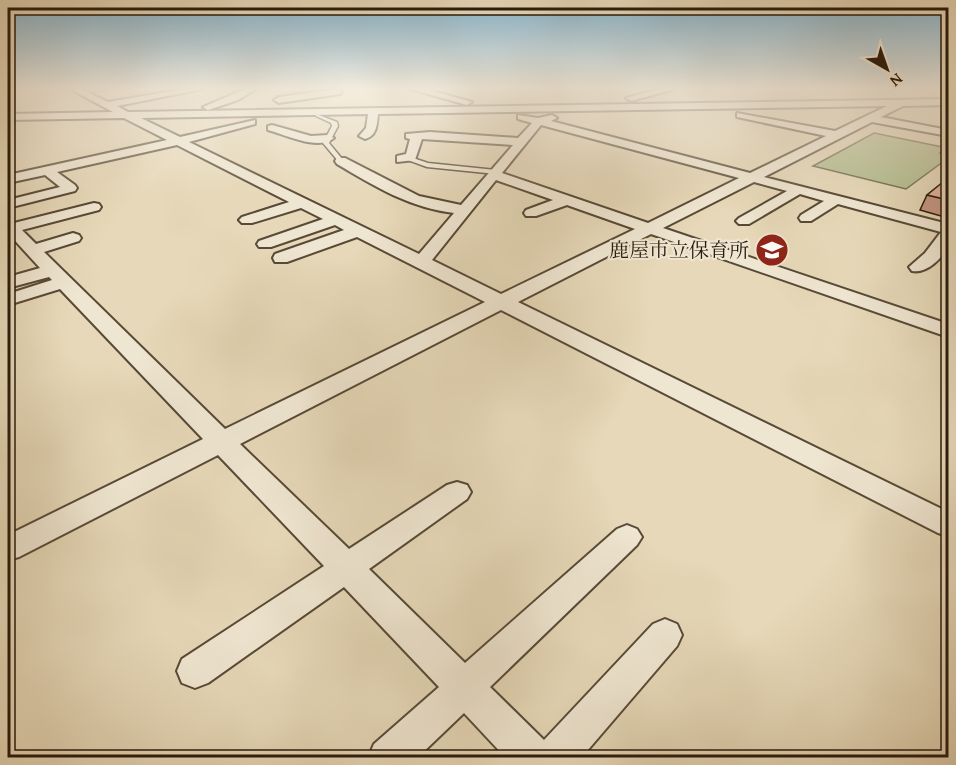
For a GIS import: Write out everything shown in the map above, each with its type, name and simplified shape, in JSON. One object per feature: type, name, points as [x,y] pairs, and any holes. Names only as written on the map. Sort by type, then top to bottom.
[{"type":"street","points":[[146,125],[948,525]]},
{"type":"street","points":[[8,179],[242,125]]},
{"type":"street","points":[[262,125],[311,139],[328,138]]},
{"type":"street","points":[[273,128],[281,125]]},
{"type":"street","points":[[365,136],[371,125]]},
{"type":"street","points":[[421,262],[536,125]]},
{"type":"street","points":[[553,125],[948,232],[931,257],[918,267]]},
{"type":"street","points":[[788,125],[837,135]]},
{"type":"street","points":[[8,548],[857,125]]},
{"type":"street","points":[[905,125],[948,133]]},
{"type":"street","points":[[404,159],[411,157],[413,136],[522,142]]},
{"type":"street","points":[[444,151],[453,137]]},
{"type":"street","points":[[341,161],[412,200],[441,208],[465,210]]},
{"type":"street","points":[[13,228],[70,188],[47,170]]},
{"type":"street","points":[[495,174],[948,332]]},
{"type":"street","points":[[744,221],[798,190]]},
{"type":"street","points":[[531,213],[566,200]]},
{"type":"street","points":[[806,218],[835,200]]},
{"type":"street","points":[[247,220],[302,203]]},
{"type":"street","points":[[13,228],[94,207]]},
{"type":"street","points":[[265,244],[336,220]]},
{"type":"street","points":[[13,228],[73,238]]},
{"type":"street","points":[[13,228],[534,758]]},
{"type":"street","points":[[281,258],[358,231]]},
{"type":"street","points":[[8,283],[58,276]]},
{"type":"street","points":[[8,300],[58,276]]},
{"type":"street","points":[[195,671],[456,492]]},
{"type":"street","points":[[387,758],[627,537]]},
{"type":"street","points":[[554,758],[664,635]]},
{"type":"lane","points":[[335,125],[326,144],[341,161]]},
{"type":"lane","points":[[404,159],[427,165],[495,174]]},
{"type":"green space","points":[[874,133],[947,148],[940,153],[948,155],[948,158],[906,189],[813,166]]},
{"type":"building","points":[[948,178],[948,200],[927,195]]},
{"type":"place","name":"鹿屋市立保育所","points":[[772,250]]}]
